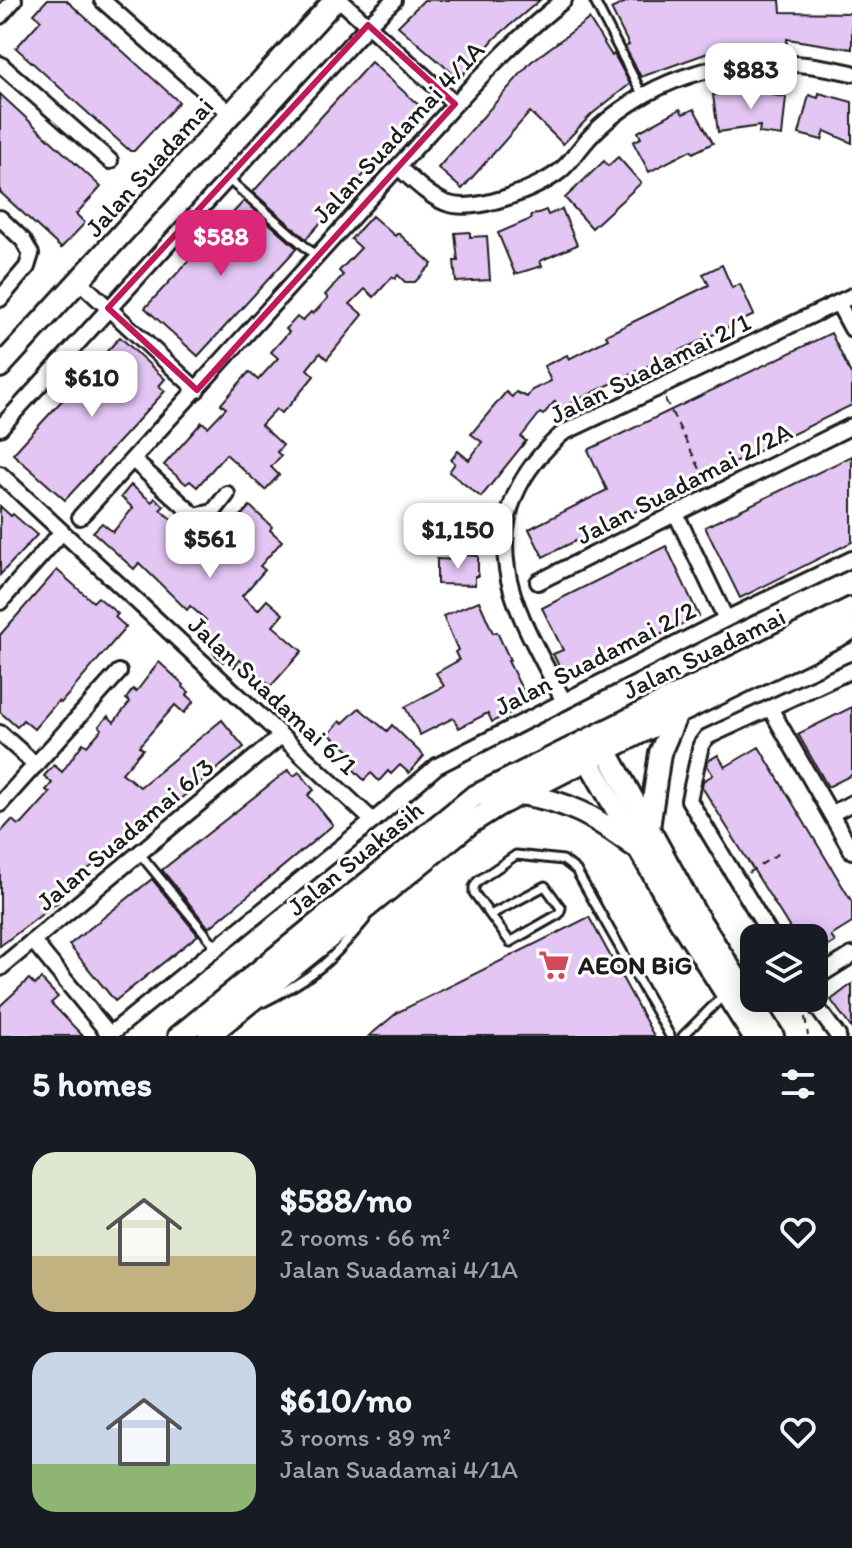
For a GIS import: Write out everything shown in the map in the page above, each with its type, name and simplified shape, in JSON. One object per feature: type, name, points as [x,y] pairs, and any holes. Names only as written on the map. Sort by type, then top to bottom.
[{"type":"main road","name":"Jalan Suadamai","points":[[0,367],[337,0]]},
{"type":"main road","name":"Jalan Suadamai","points":[[592,747],[852,608]]},
{"type":"main road","name":"Jalan Suadamai","points":[[592,747],[677,714],[852,629]]},
{"type":"main road","points":[[649,828],[660,753],[677,714]]},
{"type":"main road","name":"Jalan Suakasih","points":[[208,1036],[472,822],[592,747]]},
{"type":"main road","name":"Jalan Suakasih","points":[[179,1036],[473,797],[592,747]]},
{"type":"main road","points":[[592,747],[649,828],[695,913],[773,1036]]},
{"type":"main road","points":[[592,747],[641,851],[753,1036]]},
{"type":"main road","points":[[520,794],[578,808],[641,851]]},
{"type":"street","points":[[0,16],[14,0]]},
{"type":"street","points":[[102,0],[232,115]]},
{"type":"street","points":[[337,0],[455,104]]},
{"type":"street","points":[[0,428],[394,0]]},
{"type":"street","name":"Jalan Suadamai 4/1A","points":[[80,517],[496,60],[564,0]]},
{"type":"street","points":[[398,167],[447,204],[465,206],[497,200],[559,172],[596,131],[643,96],[665,84],[714,69],[760,62],[801,64],[852,73]]},
{"type":"street","points":[[0,64],[110,161]]},
{"type":"street","points":[[0,218],[23,240],[31,254],[27,267],[0,299]]},
{"type":"street","points":[[79,281],[197,390]]},
{"type":"street","name":"Jalan Suadamai 2/1","points":[[563,700],[519,608],[507,570],[507,532],[514,495],[532,462],[563,433],[852,296]]},
{"type":"street","points":[[838,303],[852,329]]},
{"type":"street","name":"Jalan Suadamai 2/2A","points":[[538,582],[852,426]]},
{"type":"street","points":[[133,460],[195,516],[213,512],[227,494]]},
{"type":"street","name":"Jalan Suadamai 6/1","points":[[0,474],[373,821]]},
{"type":"street","points":[[676,514],[726,619]]},
{"type":"street","points":[[0,602],[62,532]]},
{"type":"street","name":"Jalan Suadamai 2/2","points":[[109,1035],[437,766],[563,700],[852,559]]},
{"type":"street","points":[[764,924],[689,800],[701,745],[707,737],[852,670]]},
{"type":"street","points":[[0,804],[119,672]]},
{"type":"street","points":[[770,708],[852,851]]},
{"type":"street","points":[[0,733],[36,765]]},
{"type":"street","name":"Jalan Suadamai 6/3","points":[[0,968],[281,736]]},
{"type":"street","points":[[831,814],[852,803]]},
{"type":"street","points":[[33,941],[109,1035]]},
{"type":"street","points":[[828,970],[852,955]]},
{"type":"street","points":[[815,1012],[838,1036]]},
{"type":"lane","points":[[594,0],[643,96]]},
{"type":"lane","points":[[227,178],[316,257]]},
{"type":"lane","points":[[139,853],[217,948]]},
{"type":"lane","points":[[492,914],[545,886],[561,908],[559,914],[510,942],[474,893],[474,887],[516,855],[563,860],[576,870],[670,1036]]},
{"type":"lane","points":[[683,1036],[725,994]]},
{"type":"path","points":[[659,387],[713,496]]},
{"type":"path","points":[[737,880],[779,853]]},
{"type":"path","points":[[807,1012],[808,1036]]},
{"type":"highlighted area","points":[[368,25],[455,104],[197,390],[108,308]]},
{"type":"building","points":[[47,0],[66,0],[179,102],[134,151],[130,151],[16,48],[41,20],[34,14]]},
{"type":"building","points":[[424,0],[540,0],[495,38],[459,79],[398,26]]},
{"type":"building","points":[[630,0],[780,0],[781,12],[852,13],[852,49],[787,39],[787,44],[744,44],[641,77],[625,47],[629,45],[611,9]]},
{"type":"building","points":[[589,19],[612,56],[614,54],[630,84],[592,114],[563,144],[530,112],[462,189],[438,168],[531,62]]},
{"type":"building","points":[[371,62],[423,109],[306,239],[253,192]]},
{"type":"building","points":[[756,88],[773,90],[772,95],[786,97],[782,136],[759,133],[760,126],[718,132],[713,95]]},
{"type":"building","points":[[819,93],[852,102],[852,143],[825,131],[822,140],[799,134],[809,95],[818,98]]},
{"type":"building","points":[[0,94],[101,187],[76,214],[85,223],[61,248],[0,192]]},
{"type":"building","points":[[680,109],[683,114],[694,109],[713,143],[693,153],[691,150],[649,172],[633,142],[641,138],[638,132]]},
{"type":"building","points":[[618,157],[641,183],[592,228],[565,198],[604,161],[608,166]]},
{"type":"building","points":[[244,201],[297,248],[198,356],[145,308]]},
{"type":"building","points":[[562,209],[577,245],[540,261],[542,266],[515,274],[498,233],[546,210],[548,215]]},
{"type":"building","points":[[372,216],[395,236],[398,233],[432,264],[415,282],[405,282],[398,275],[395,279],[392,277],[374,297],[365,289],[350,304],[363,315],[327,359],[320,353],[307,369],[314,376],[288,407],[281,413],[276,409],[261,425],[283,445],[277,452],[281,456],[271,467],[279,475],[265,490],[226,454],[197,487],[190,481],[186,484],[164,465],[202,422],[208,427],[226,408],[221,404],[249,372],[258,380],[278,358],[271,352],[289,332],[286,329],[297,317],[302,321],[311,312],[313,314],[328,298],[325,295],[343,275],[339,271],[361,248],[351,239]]},
{"type":"building","points":[[470,232],[470,237],[487,236],[490,280],[456,282],[454,261],[458,261],[455,233]]},
{"type":"building","points":[[722,265],[732,288],[740,284],[754,315],[559,409],[555,401],[543,415],[540,413],[521,437],[526,441],[481,497],[449,472],[455,463],[451,460],[458,451],[469,460],[482,442],[471,434],[506,392],[512,397],[516,392],[527,397],[532,390],[551,381],[544,366],[567,355],[569,359],[608,339],[606,335],[709,285],[703,274]]},
{"type":"building","points":[[831,333],[852,376],[852,405],[543,557],[529,529],[607,490],[588,450]]},
{"type":"building","points":[[120,337],[165,379],[159,386],[165,391],[65,500],[13,454]]},
{"type":"building","points":[[852,456],[852,542],[740,598],[705,527]]},
{"type":"building","points":[[131,485],[152,502],[155,498],[164,506],[160,510],[205,555],[250,506],[282,541],[260,566],[265,570],[242,596],[258,610],[267,600],[283,614],[273,626],[302,651],[271,686],[240,660],[234,667],[225,659],[223,662],[213,653],[222,643],[202,626],[206,620],[190,606],[187,610],[139,563],[134,569],[93,532],[102,523],[113,532],[133,508],[121,497]]},
{"type":"building","points":[[0,506],[37,535],[0,575]]},
{"type":"building","points":[[448,510],[477,510],[477,534],[448,534]]},
{"type":"building","points":[[666,546],[699,616],[576,676],[572,668],[562,672],[553,654],[563,650],[542,608]]},
{"type":"building","points":[[461,555],[478,556],[475,585],[437,584],[437,559],[461,560]]},
{"type":"building","points":[[57,570],[93,602],[98,597],[118,614],[115,617],[126,627],[61,703],[58,701],[34,729],[23,720],[17,727],[0,712],[0,635]]},
{"type":"building","points":[[479,601],[493,633],[497,632],[524,693],[513,699],[518,709],[492,722],[488,713],[459,728],[453,718],[420,735],[405,707],[444,686],[436,673],[459,660],[455,652],[458,650],[443,616]]},
{"type":"building","points":[[159,662],[184,685],[189,692],[187,695],[194,701],[184,713],[175,705],[139,746],[143,749],[122,773],[140,787],[222,720],[244,747],[142,830],[98,861],[54,897],[58,902],[0,946],[0,833],[12,820],[18,825],[22,824],[50,793],[46,790],[52,783],[44,776],[54,765],[62,772],[83,743],[87,746],[102,729],[99,726],[108,716],[114,722],[130,702],[126,699],[133,689],[136,692]]},
{"type":"building","points":[[852,707],[852,775],[828,787],[798,734]]},
{"type":"building","points":[[359,708],[387,731],[392,725],[424,756],[409,773],[400,765],[391,774],[388,771],[379,781],[371,773],[364,780],[353,769],[361,760],[329,734],[340,721],[343,723]]},
{"type":"building","points":[[759,747],[852,902],[852,923],[831,936],[835,942],[828,946],[828,924],[787,924],[702,787],[703,781],[713,775],[707,766],[708,761],[718,755],[725,767]]},
{"type":"building","points":[[288,770],[294,776],[299,772],[314,790],[308,795],[333,825],[209,928],[162,870]]},
{"type":"building","points":[[152,879],[198,935],[115,1001],[69,945]]},
{"type":"building","name":"AEON BiG","points":[[589,917],[654,1036],[369,1036],[398,1012]]},
{"type":"building","points":[[29,979],[35,985],[41,979],[58,997],[51,1003],[83,1036],[0,1036],[0,1006]]},
{"type":"building","points":[[852,984],[852,1029],[831,1000]]},
{"type":"place","name":"AEON BiG","points":[[554,965]]}]
